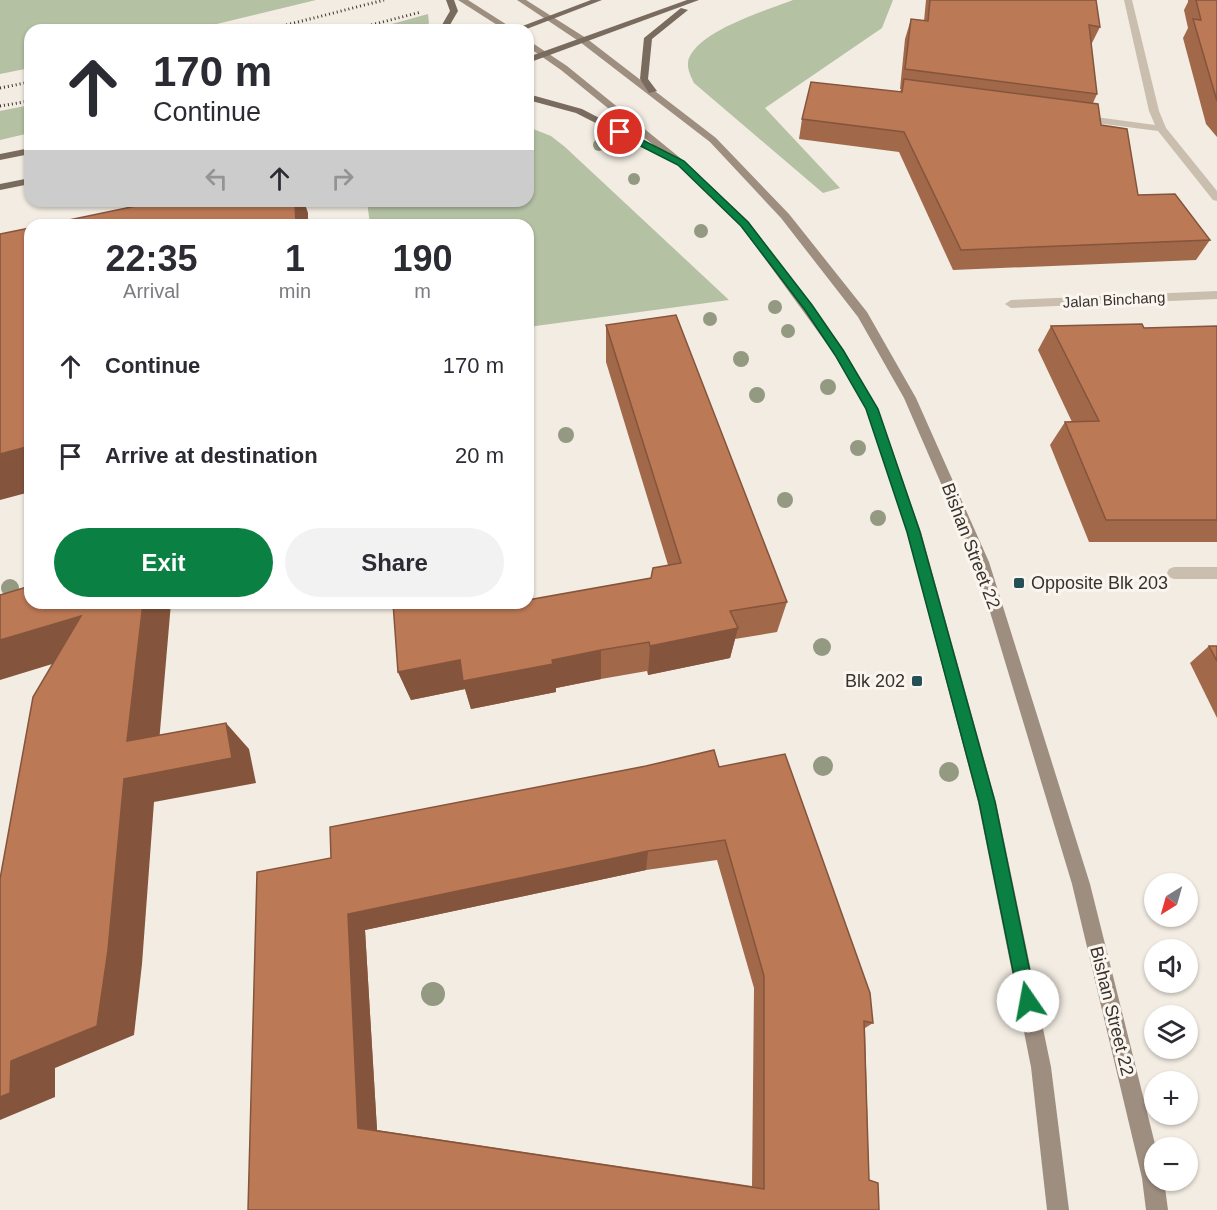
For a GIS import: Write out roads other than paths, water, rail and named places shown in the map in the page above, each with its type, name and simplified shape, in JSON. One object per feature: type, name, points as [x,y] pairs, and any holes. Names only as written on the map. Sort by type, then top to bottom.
[{"type":"main road","points":[[446,24],[454,11],[450,0]]},
{"type":"main road","points":[[462,0],[501,24]]},
{"type":"main road","name":"Bishan Street 22","points":[[521,0],[583,40],[713,140],[785,216],[863,315],[910,398],[982,562],[1081,884],[1154,1178],[1157,1210]]},
{"type":"main road","points":[[532,24],[598,0]]},
{"type":"main road","points":[[534,58],[697,0]]},
{"type":"main road","points":[[652,91],[644,79],[648,38],[697,0]]},
{"type":"main road","points":[[534,47],[681,163],[745,224],[785,275],[840,353],[872,409],[914,532],[987,802],[1041,1067],[1058,1210]]},
{"type":"main road","points":[[534,99],[579,111],[681,163]]},
{"type":"main road","points":[[0,157],[24,152]]},
{"type":"main road","points":[[0,187],[24,182]]},
{"type":"street","points":[[1128,0],[1154,111],[1161,129],[1217,198]]},
{"type":"street","points":[[1067,116],[1161,129]]},
{"type":"street","name":"Jalan Binchang","points":[[1011,304],[1217,295]]},
{"type":"street","points":[[1174,573],[1217,573]]},
{"type":"railway","points":[[290,24],[384,0]]},
{"type":"railway","points":[[375,24],[421,12]]},
{"type":"railway","points":[[0,88],[24,83]]},
{"type":"railway","points":[[0,106],[24,102]]},
{"type":"place","name":"Opposite Blk 203","points":[[1019,583]]},
{"type":"place","name":"Blk 202","points":[[917,681]]}]
